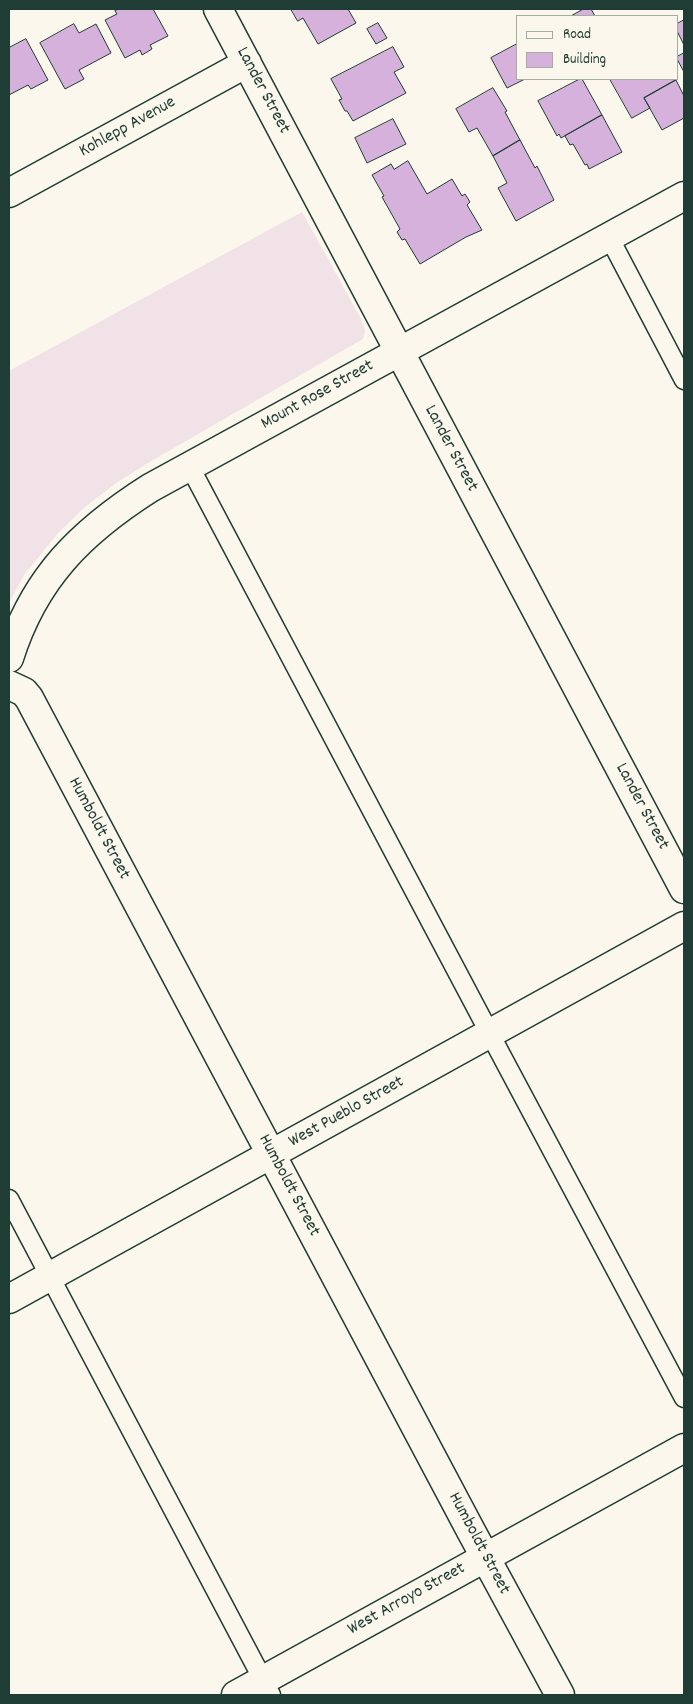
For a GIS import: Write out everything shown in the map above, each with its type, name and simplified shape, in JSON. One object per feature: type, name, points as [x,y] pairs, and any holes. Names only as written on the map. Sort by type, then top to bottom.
[{"type":"street","name":"Lander Street","points":[[218,9],[684,889]]},
{"type":"street","name":"Kohlepp Avenue","points":[[9,193],[247,63]]},
{"type":"street","name":"Mount Rose Street","points":[[9,658],[21,626],[43,585],[87,533],[121,506],[190,466],[684,196]]},
{"type":"street","name":"Humboldt Street","points":[[9,685],[24,692],[29,698],[560,1695]]},
{"type":"street","name":"West Pueblo Street","points":[[9,1299],[684,926]]},
{"type":"street","name":"West Arroyo Street","points":[[236,1695],[266,1688],[485,1557],[684,1448]]},
{"type":"lane","points":[[609,237],[684,380]]},
{"type":"lane","points":[[190,466],[684,1398]]},
{"type":"lane","points":[[9,1200],[266,1688]]},
{"type":"shaded area","points":[[302,212],[361,319],[365,331],[363,339],[119,481],[86,506],[58,533],[24,575],[9,603],[9,371]]},
{"type":"building","points":[[119,9],[153,9],[168,36],[150,45],[152,49],[142,55],[140,50],[125,58],[105,20],[117,14],[115,11]]},
{"type":"building","points":[[291,9],[348,9],[356,23],[318,44],[303,18],[298,21]]},
{"type":"building","points":[[584,9],[591,9],[594,15],[573,15]]},
{"type":"building","points":[[684,20],[684,45],[678,33],[678,23]]},
{"type":"building","points":[[378,23],[387,38],[376,44],[367,29]]},
{"type":"building","points":[[74,24],[79,33],[96,24],[111,53],[79,70],[84,79],[65,89],[40,43]]},
{"type":"building","points":[[26,39],[48,80],[31,89],[28,85],[9,95],[9,48]]},
{"type":"building","points":[[516,45],[516,80],[523,80],[507,88],[491,58]]},
{"type":"building","points":[[393,47],[404,67],[394,72],[406,93],[353,121],[339,100],[342,99],[331,79]]},
{"type":"building","points":[[684,53],[684,72],[678,61],[678,56]]},
{"type":"building","points":[[578,80],[583,80],[602,115],[561,138],[559,134],[557,136],[538,101]]},
{"type":"building","points":[[611,80],[676,80],[644,98],[650,108],[632,118]]},
{"type":"building","points":[[676,80],[684,96],[684,118],[662,130],[644,98]]},
{"type":"building","points":[[493,88],[507,111],[505,112],[520,140],[493,156],[477,128],[469,132],[456,109]]},
{"type":"building","points":[[602,115],[622,152],[589,169],[573,144],[570,145],[565,136]]},
{"type":"building","points":[[393,119],[406,144],[367,163],[355,138]]},
{"type":"building","points":[[520,140],[535,168],[537,166],[554,200],[516,221],[498,188],[507,183],[493,156]]},
{"type":"building","points":[[408,161],[427,194],[452,179],[462,196],[465,194],[470,202],[467,205],[482,230],[466,237],[420,264],[405,239],[402,240],[397,232],[400,229],[372,175],[391,164],[394,169]]}]
